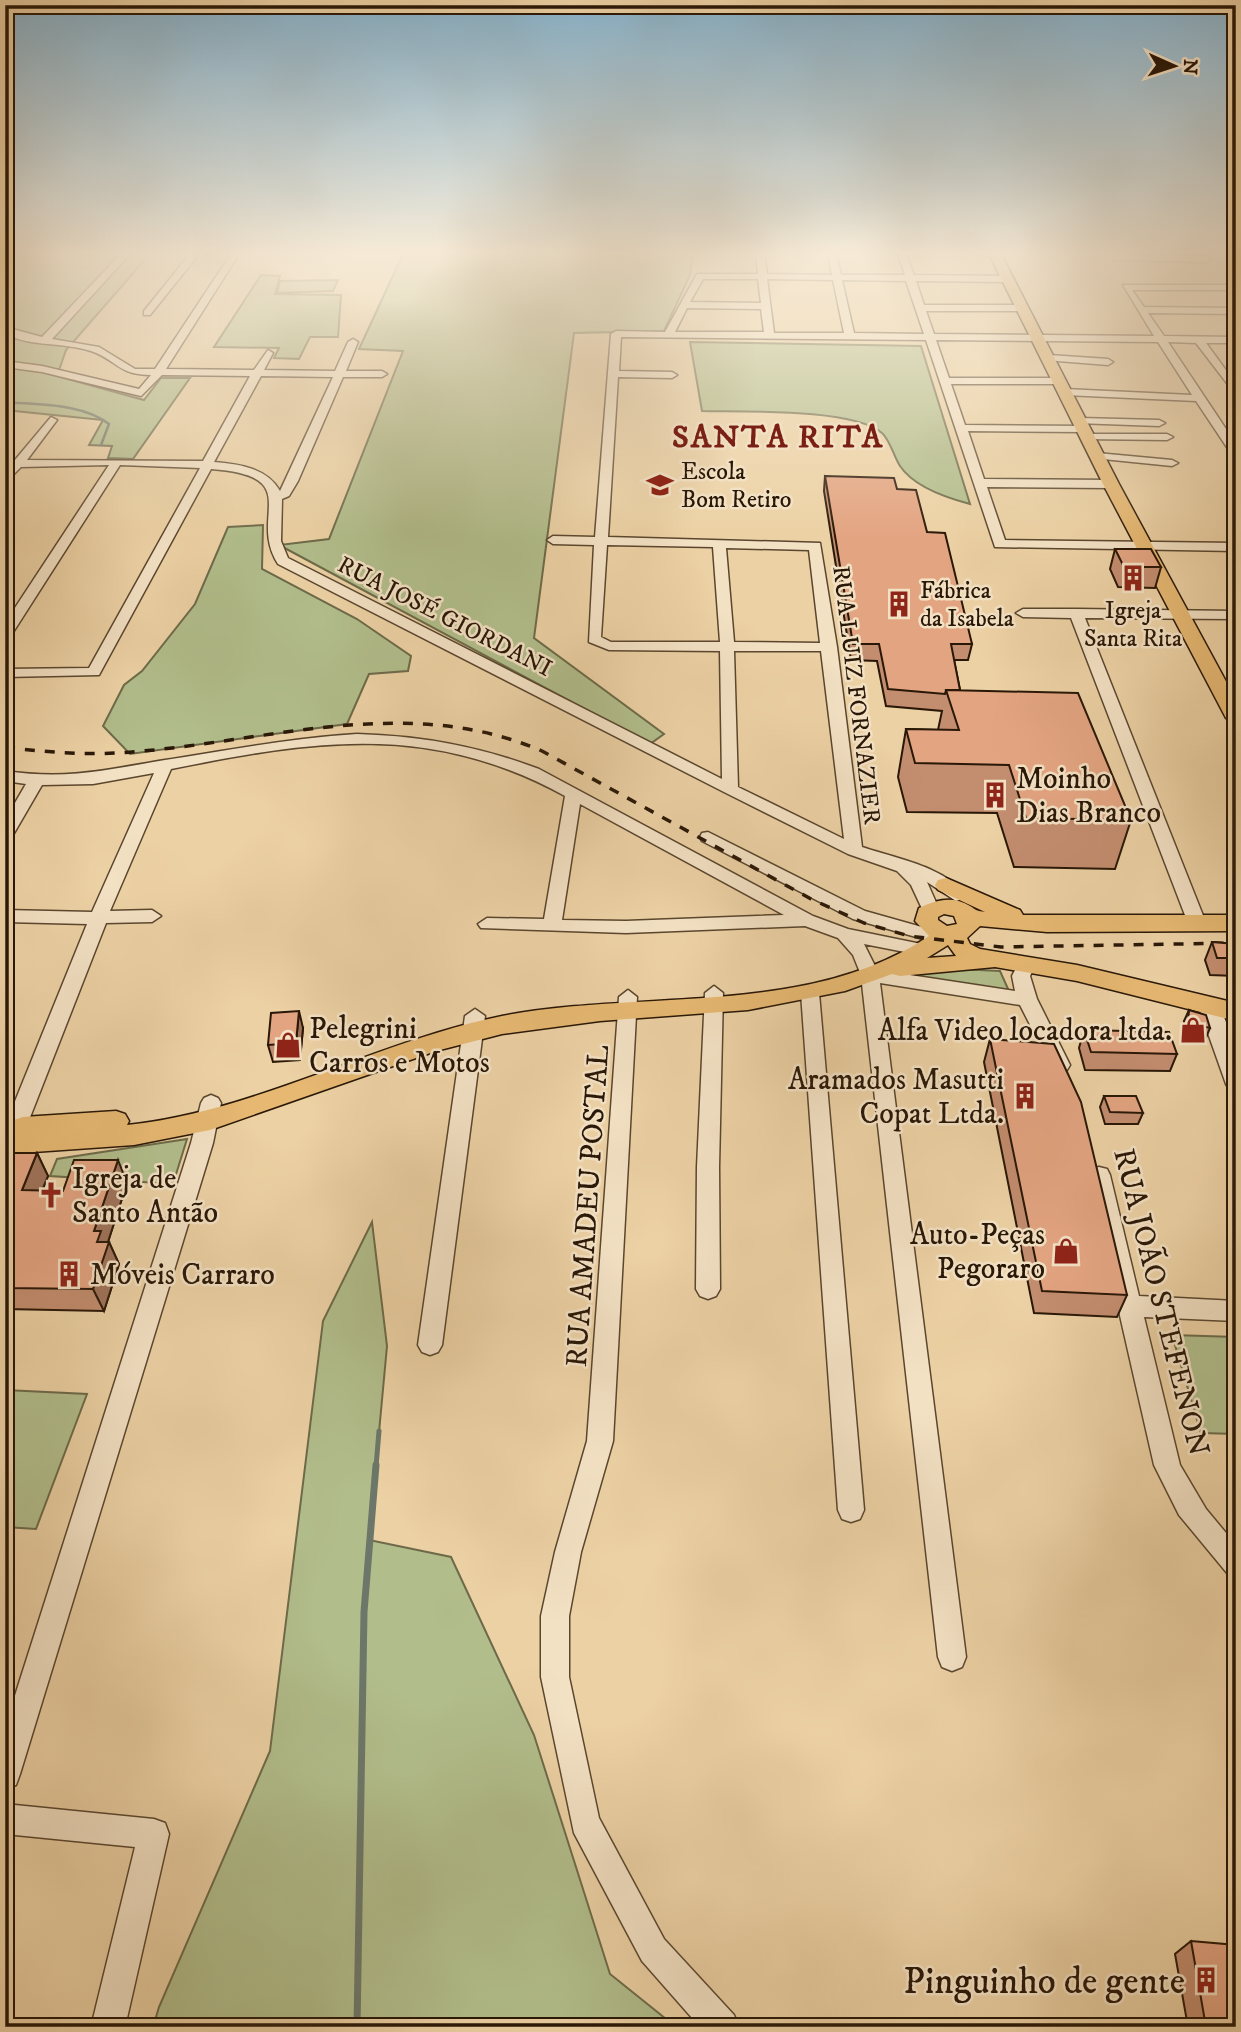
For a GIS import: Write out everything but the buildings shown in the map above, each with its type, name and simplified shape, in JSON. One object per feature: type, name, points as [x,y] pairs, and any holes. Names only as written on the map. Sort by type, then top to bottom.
[{"type":"main road","points":[[1044,349],[1111,484],[1236,718]]},
{"type":"main road","points":[[946,885],[1031,922],[1236,923]]},
{"type":"main road","points":[[8,1136],[120,1128],[162,1131],[209,1111],[473,1024],[525,1021],[629,1005],[810,993],[874,968],[943,930],[1031,928],[1031,922]]},
{"type":"main road","points":[[943,930],[961,949],[998,961]]},
{"type":"main road","points":[[715,1000],[874,968],[998,961],[1027,964],[1236,1012]]},
{"type":"street","points":[[94,349],[125,370],[158,373],[382,374]]},
{"type":"street","points":[[5,364],[42,369],[141,393],[174,349]]},
{"type":"street","points":[[11,463],[207,464],[254,472],[265,478],[276,497],[285,493],[292,481],[351,349]]},
{"type":"street","points":[[615,349],[592,636],[599,643],[609,646],[830,647]]},
{"type":"street","points":[[934,349],[1000,544],[1236,547]]},
{"type":"street","points":[[1164,349],[1236,453]]},
{"type":"street","points":[[1205,349],[1236,391]]},
{"type":"street","points":[[5,673],[94,671],[268,353]]},
{"type":"street","points":[[1049,358],[1108,362]]},
{"type":"street","points":[[612,374],[672,375]]},
{"type":"street","points":[[944,381],[1197,398]]},
{"type":"street","points":[[5,480],[11,463],[51,419]]},
{"type":"street","points":[[1084,429],[1159,423]]},
{"type":"street","points":[[961,428],[1084,429],[1167,437]]},
{"type":"street","points":[[1097,456],[1172,463]]},
{"type":"street","points":[[5,634],[116,463]]},
{"type":"street","points":[[980,483],[1111,484]]},
{"type":"street","name":"RUA JOSÉ GIORDANI","points":[[276,497],[273,545],[283,561],[854,850],[946,885]]},
{"type":"street","points":[[553,540],[719,544],[727,646],[730,789]]},
{"type":"street","name":"RUA LUIZ FORNAZIER","points":[[719,544],[815,546],[854,850]]},
{"type":"street","points":[[1023,613],[1236,615]]},
{"type":"street","points":[[1076,613],[1197,923]]},
{"type":"street","points":[[5,776],[36,781],[100,780],[165,765],[355,738],[406,738],[487,753],[533,772],[807,919],[844,933],[943,930]]},
{"type":"street","points":[[8,1136],[165,765]]},
{"type":"street","points":[[5,835],[36,781]]},
{"type":"street","points":[[552,925],[573,795]]},
{"type":"street","points":[[708,837],[859,915],[943,930]]},
{"type":"street","name":"RUA JOSÉ GIORDANI","points":[[901,869],[918,882],[943,930]]},
{"type":"street","points":[[943,930],[954,891],[946,885]]},
{"type":"street","points":[[5,916],[46,919],[152,916]]},
{"type":"street","points":[[487,924],[626,927],[807,919]]},
{"type":"street","points":[[844,933],[874,968],[953,1657]]},
{"type":"street","points":[[1027,964],[1021,976],[1027,999],[1069,1082]]},
{"type":"street","points":[[874,968],[1027,999]]},
{"type":"street","points":[[810,993],[851,1510]]},
{"type":"street","points":[[708,1289],[708,1167],[715,1000]]},
{"type":"street","name":"RUA AMADEU POSTAL","points":[[629,1005],[604,1404],[595,1463],[568,1552],[555,1616],[555,1677],[586,1822],[653,1950],[722,2027]]},
{"type":"street","points":[[1208,1005],[1236,1084]]},
{"type":"street","points":[[430,1345],[473,1024]]},
{"type":"street","points":[[5,1774],[209,1111]]},
{"type":"street","name":"RUA JOÃO STEFENON","points":[[1094,1157],[1167,1465],[1180,1498],[1199,1525],[1236,1564]]},
{"type":"street","points":[[1130,1306],[1236,1311]]},
{"type":"street","points":[[5,1819],[155,1834],[108,2027]]},
{"type":"green space","points":[[5,349],[67,349],[57,376],[144,400],[161,378],[190,378],[133,459],[108,458],[112,446],[89,445],[103,420],[5,410]]},
{"type":"green space","points":[[279,349],[304,349],[299,359],[274,358]]},
{"type":"green space","points":[[359,349],[572,349],[534,638],[664,734],[650,744],[279,545],[329,539],[403,351]]},
{"type":"green space","points":[[691,349],[922,349],[970,504],[941,495],[914,480],[900,466],[885,436],[868,425],[823,415],[702,411]]},
{"type":"green space","points":[[263,525],[262,569],[357,619],[411,656],[408,671],[369,674],[347,724],[130,754],[103,726],[124,685],[142,671],[195,604],[228,527]]},
{"type":"green space","points":[[936,968],[1000,971],[1009,991],[903,977]]},
{"type":"green space","points":[[187,1139],[173,1184],[50,1176],[57,1159]]},
{"type":"green space","points":[[372,1222],[387,1346],[369,1540],[451,1557],[534,1735],[610,1974],[676,2027],[153,2027],[159,2007],[270,1751],[323,1321]]},
{"type":"green space","points":[[1172,1335],[1236,1337],[1236,1434],[1201,1433]]},
{"type":"green space","points":[[5,1390],[87,1394],[36,1529],[5,1527]]},
{"type":"waterway","points":[[5,402],[59,406],[98,417],[109,424],[101,445]]},
{"type":"waterway","points":[[376,1467],[379,1431]]},
{"type":"waterway","points":[[357,2027],[364,1612],[376,1465]]},
{"type":"railway","points":[[5,747],[74,753],[125,753],[344,726],[394,723],[444,726],[493,734],[542,751],[811,899],[864,923],[909,936],[1001,947],[1236,943]]},
{"type":"place","name":"Escola Bom Retiro","points":[[660,485]]},
{"type":"place","name":"Igreja Santa Rita","points":[[1133,578]]},
{"type":"place","name":"Fábrica da Isabela","points":[[899,604]]},
{"type":"place","name":"Moinho Dias Branco","points":[[995,795]]},
{"type":"place","name":"Alfa Video locadora ltda.","points":[[1193,1030]]},
{"type":"place","name":"Pelegrini Carros e Motos","points":[[288,1045]]},
{"type":"place","name":"Aramados Masutti Copat Ltda.","points":[[1025,1096]]},
{"type":"place","name":"Igreja de Santo Antão","points":[[51,1195]]},
{"type":"place","name":"Auto-Peças Pegoraro","points":[[1066,1251]]},
{"type":"place","name":"Móveis Carraro","points":[[69,1274]]},
{"type":"place","name":"Pinguinho de gente","points":[[1206,1980]]},
{"type":"district","name":"SANTA RITA","points":[[778,436]]}]
